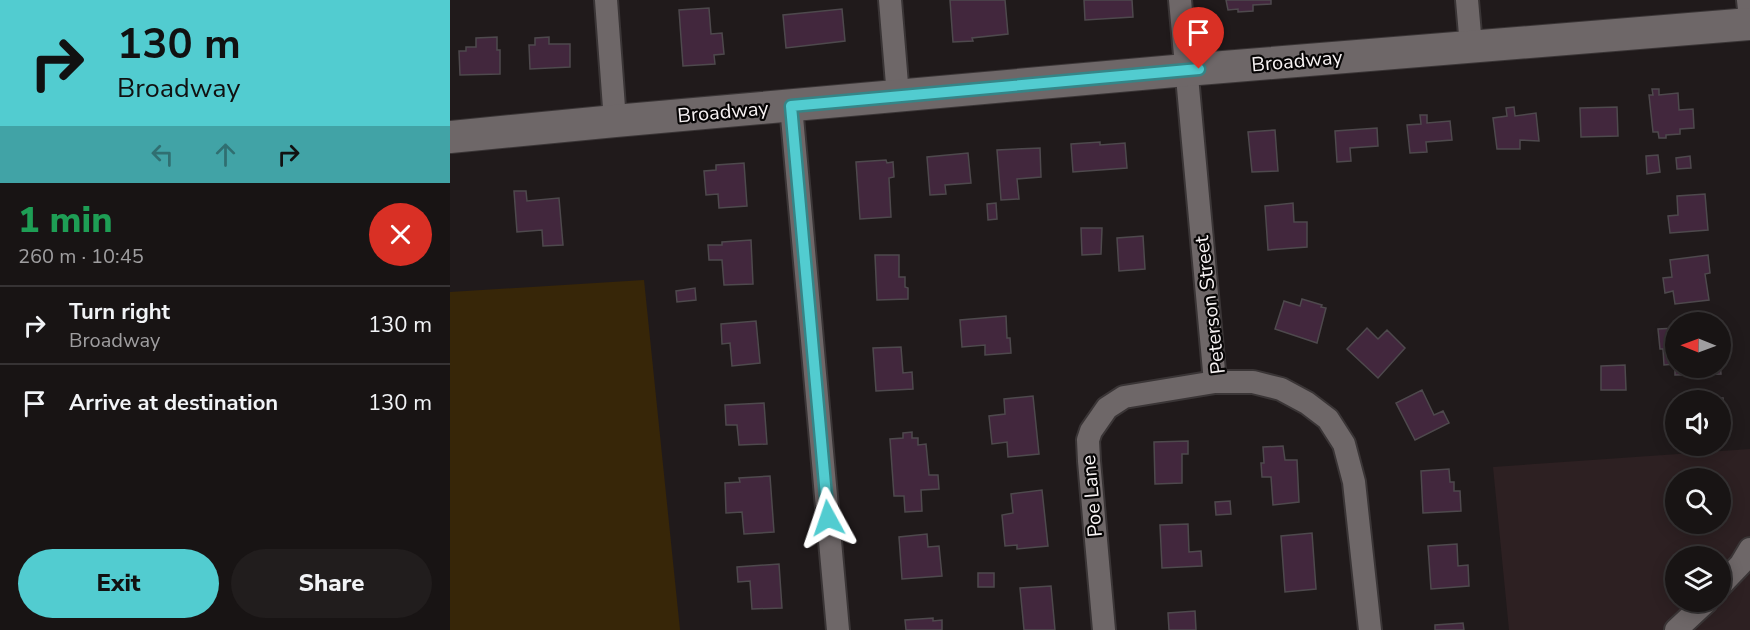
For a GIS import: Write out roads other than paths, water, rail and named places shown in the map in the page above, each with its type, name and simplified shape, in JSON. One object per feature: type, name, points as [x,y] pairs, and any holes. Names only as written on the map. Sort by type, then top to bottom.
[{"type":"street","points":[[606,0],[615,120]]},
{"type":"street","points":[[890,0],[898,96]]},
{"type":"street","name":"Peterson Street","points":[[1180,0],[1215,382],[1253,382],[1281,390],[1307,403],[1328,419],[1344,444],[1354,482],[1370,630]]},
{"type":"street","points":[[1467,0],[1472,46]]},
{"type":"street","points":[[1748,0],[1750,18]]},
{"type":"street","name":"Broadway","points":[[450,137],[615,120],[1186,70],[1750,24]]},
{"type":"street","points":[[791,106],[838,630]]},
{"type":"street","name":"Poe Lane","points":[[1104,630],[1089,461],[1088,440],[1091,431],[1107,408],[1124,398],[1215,382]]},
{"type":"street","points":[[1731,574],[1750,549]]},
{"type":"street","points":[[1676,630],[1695,612]]}]
